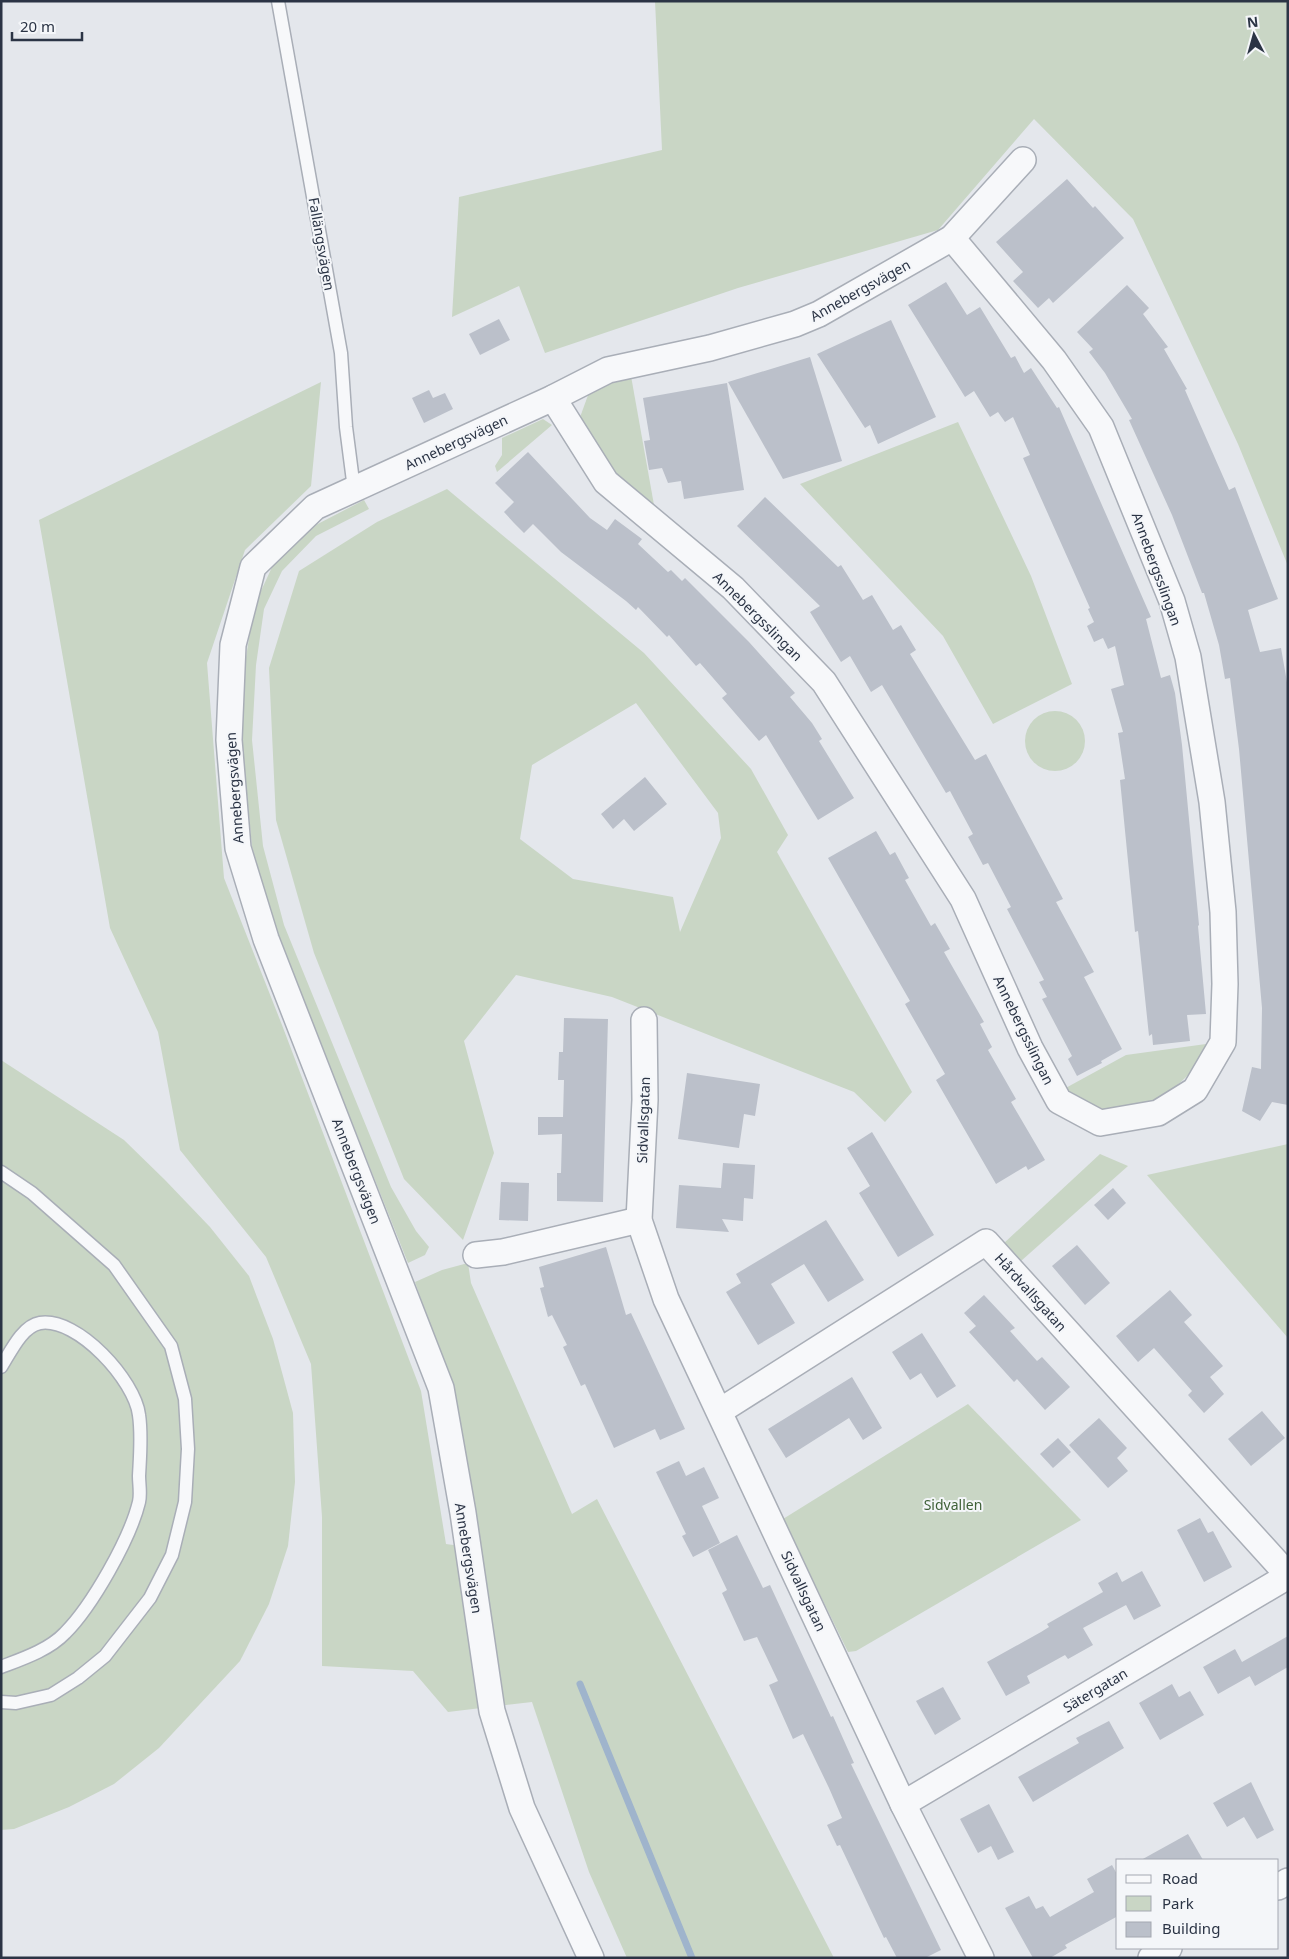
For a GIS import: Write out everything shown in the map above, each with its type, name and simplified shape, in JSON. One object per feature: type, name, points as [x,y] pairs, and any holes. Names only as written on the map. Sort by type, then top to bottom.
[{"type":"street","name":"Annebergsvägen","points":[[591,1958],[522,1808],[492,1710],[463,1513],[441,1388],[266,939],[238,848],[229,740],[233,645],[253,567],[315,507],[553,398],[608,370],[710,348],[795,324],[819,314],[952,238],[1023,160]]},
{"type":"street","name":"Annebergsslingan","points":[[553,398],[606,482],[733,588],[824,682],[963,899],[1030,1048],[1059,1102],[1100,1123],[1158,1113],[1195,1090],[1223,1042],[1225,984],[1223,912],[1212,802],[1188,657],[1172,601],[1100,427],[1054,360],[952,238]]},
{"type":"street","name":"Sidvallsgatan","points":[[644,1020],[645,1100],[639,1220],[666,1299],[903,1804],[981,1958]]},
{"type":"street","points":[[476,1255],[503,1252],[639,1220]]},
{"type":"street","name":"Hårdvallsgatan","points":[[720,1411],[986,1242],[1288,1575]]},
{"type":"street","name":"Sätergatan","points":[[903,1804],[1288,1575]]},
{"type":"street","points":[[1151,1958],[1167,1949]]},
{"type":"lane","name":"Fallängsvägen","points":[[278,1],[341,353],[346,427],[354,489]]},
{"type":"lane","points":[[1,1172],[32,1193],[114,1265],[171,1346],[184,1399],[188,1449],[185,1502],[172,1556],[150,1598],[105,1656],[78,1678],[51,1695],[16,1703],[1,1702]]},
{"type":"lane","points":[[1,1367],[22,1334],[40,1323],[60,1325],[78,1333],[103,1355],[125,1379],[140,1414],[140,1453],[139,1501],[126,1537],[95,1593],[64,1634],[31,1656],[1,1667]]},
{"type":"green space","points":[[655,1],[1288,1],[1288,566],[1238,444],[1133,219],[1034,119],[938,230],[738,288],[545,353],[519,286],[452,317],[459,197],[662,150]]},
{"type":"green space","points":[[631,376],[654,505],[647,506],[609,474],[579,420],[591,387]]},
{"type":"green space","points":[[321,382],[311,486],[245,550],[207,663],[224,878],[421,1391],[446,1544],[482,1549],[455,1398],[415,1282],[442,1270],[468,1263],[471,1283],[572,1514],[597,1499],[834,1958],[627,1958],[589,1872],[532,1702],[448,1712],[413,1671],[322,1666],[322,1517],[311,1364],[266,1257],[180,1150],[158,1032],[110,928],[39,520]]},
{"type":"green space","points":[[543,419],[552,425],[497,472],[495,466],[502,455],[502,438]]},
{"type":"green space","points":[[958,422],[1031,576],[1072,684],[993,724],[943,636],[800,484]]},
{"type":"green space","points":[[447,489],[644,653],[751,769],[788,835],[777,852],[912,1092],[885,1122],[854,1092],[612,997],[516,975],[464,1041],[494,1153],[463,1240],[404,1179],[314,953],[276,820],[269,668],[299,571],[377,522]],"holes":[[[636,703],[718,813],[721,838],[680,932],[673,897],[573,879],[520,839],[532,765]]]},
{"type":"green space","points":[[364,500],[369,509],[316,536],[282,571],[264,609],[256,665],[252,740],[263,846],[284,925],[391,1187],[416,1231],[429,1247],[425,1255],[408,1263],[275,929],[252,847],[242,741],[245,664],[254,606],[273,565],[310,528]]},
{"type":"green space","points":[[1049,711],[1061,711],[1072,716],[1080,724],[1085,735],[1083,753],[1072,766],[1061,771],[1049,771],[1038,766],[1030,758],[1025,747],[1025,735],[1030,724],[1038,716]]},
{"type":"green space","points":[[1206,1044],[1196,1065],[1177,1085],[1155,1099],[1131,1108],[1107,1111],[1096,1109],[1083,1104],[1062,1090],[1126,1055]]},
{"type":"green space","points":[[1,1060],[124,1140],[210,1227],[249,1276],[273,1339],[293,1413],[295,1482],[288,1546],[269,1604],[240,1661],[159,1748],[114,1784],[69,1807],[14,1829],[1,1830]]},
{"type":"green space","points":[[1288,1144],[1288,1338],[1147,1175]]},
{"type":"green space","points":[[1100,1154],[1128,1166],[1021,1261],[1003,1244]]},
{"type":"green space","name":"Sidvallen","points":[[968,1404],[1081,1520],[856,1651],[848,1652],[783,1519]]},
{"type":"building","points":[[1067,179],[1124,238],[1053,303],[1049,298],[1038,308],[1013,281],[1023,272],[996,242]]},
{"type":"building","points":[[946,282],[967,315],[980,307],[1011,358],[1015,356],[1024,373],[1031,368],[1057,408],[1059,407],[1151,617],[1146,619],[1161,678],[1170,675],[1175,693],[1182,745],[1206,1014],[1187,1015],[1190,1041],[1153,1045],[1152,1034],[1149,1036],[1138,931],[1135,932],[1120,780],[1125,779],[1118,733],[1123,732],[1111,689],[1124,685],[1115,646],[1108,649],[1103,638],[1094,642],[1087,626],[1094,622],[1088,609],[1090,608],[1023,458],[1030,455],[1013,417],[1005,422],[998,412],[990,417],[974,391],[965,397],[908,305]]},
{"type":"building","points":[[1127,285],[1149,308],[1143,314],[1168,347],[1164,349],[1187,389],[1185,390],[1229,490],[1235,487],[1278,599],[1248,610],[1260,652],[1281,648],[1288,688],[1288,1105],[1272,1102],[1260,1121],[1242,1111],[1252,1067],[1261,1069],[1262,1008],[1239,749],[1230,678],[1225,679],[1219,645],[1204,593],[1202,593],[1172,515],[1129,420],[1132,419],[1105,373],[1089,352],[1093,349],[1077,332]]},
{"type":"building","points":[[499,319],[510,340],[480,355],[469,334]]},
{"type":"building","points":[[891,320],[936,417],[878,444],[870,425],[865,428],[817,354]]},
{"type":"building","points":[[810,357],[842,461],[783,479],[728,382]]},
{"type":"building","points":[[727,383],[744,490],[684,499],[681,481],[668,483],[662,468],[649,470],[644,441],[650,440],[643,398]]},
{"type":"building","points":[[429,390],[433,398],[445,393],[453,409],[424,423],[412,398]]},
{"type":"building","points":[[528,452],[590,518],[607,530],[615,519],[642,539],[638,544],[668,572],[671,570],[682,581],[685,578],[749,642],[795,693],[790,697],[812,723],[822,739],[819,741],[854,798],[818,820],[766,735],[759,741],[722,698],[727,694],[700,663],[696,666],[669,635],[667,637],[638,607],[636,610],[561,552],[533,524],[524,533],[514,523],[504,512],[514,502],[495,483]]},
{"type":"building","points":[[765,497],[838,567],[841,565],[863,600],[872,595],[893,630],[901,625],[916,650],[910,654],[975,760],[986,754],[1063,899],[1056,902],[1094,972],[1084,977],[1122,1049],[1101,1061],[1102,1063],[1077,1076],[1068,1059],[1072,1056],[1042,999],[1047,997],[1039,982],[1044,980],[1007,909],[1011,907],[988,863],[983,865],[968,837],[973,834],[950,791],[946,793],[882,685],[871,692],[850,656],[841,662],[810,612],[820,606],[737,526]]},
{"type":"building","points":[[645,777],[667,804],[634,831],[624,819],[613,829],[601,814]]},
{"type":"building","points":[[876,831],[890,855],[895,852],[909,878],[905,880],[931,926],[935,923],[950,949],[944,952],[984,1022],[980,1024],[992,1047],[988,1050],[1016,1099],[1011,1102],[1045,1160],[1028,1170],[1026,1166],[996,1184],[936,1080],[945,1074],[905,1004],[910,1001],[828,858]]},
{"type":"building","points":[[564,1018],[608,1019],[603,1202],[557,1201],[557,1173],[561,1173],[562,1134],[538,1135],[538,1117],[563,1117],[564,1080],[558,1080],[559,1052],[563,1052]]},
{"type":"building","points":[[687,1073],[760,1084],[755,1116],[744,1114],[739,1148],[678,1139]]},
{"type":"building","points":[[872,1132],[934,1235],[898,1257],[859,1193],[870,1186],[847,1148]]},
{"type":"building","points":[[723,1163],[755,1165],[753,1199],[744,1198],[743,1221],[722,1219],[729,1232],[676,1228],[679,1185],[721,1188]]},
{"type":"building","points":[[501,1182],[529,1183],[528,1221],[499,1220]]},
{"type":"building","points":[[1113,1188],[1126,1203],[1108,1220],[1094,1205]]},
{"type":"building","points":[[826,1220],[864,1280],[828,1302],[804,1264],[771,1284],[795,1323],[758,1345],[726,1292],[741,1283],[736,1274]]},
{"type":"building","points":[[1077,1245],[1110,1283],[1085,1305],[1052,1266]]},
{"type":"building","points":[[606,1247],[626,1315],[631,1313],[685,1429],[660,1440],[655,1429],[614,1448],[585,1384],[581,1386],[563,1347],[567,1345],[552,1315],[548,1317],[540,1288],[544,1287],[539,1267]]},
{"type":"building","points":[[1170,1290],[1192,1315],[1184,1322],[1223,1366],[1210,1377],[1224,1394],[1204,1413],[1188,1395],[1192,1391],[1154,1348],[1138,1362],[1116,1336]]},
{"type":"building","points":[[984,1295],[1015,1328],[1010,1331],[1037,1361],[1042,1357],[1070,1387],[1045,1410],[1017,1379],[1014,1382],[969,1332],[976,1326],[964,1313]]},
{"type":"building","points":[[922,1333],[956,1386],[937,1398],[921,1373],[910,1380],[892,1352]]},
{"type":"building","points":[[852,1377],[882,1428],[863,1440],[849,1418],[786,1458],[768,1429]]},
{"type":"building","points":[[1262,1411],[1285,1438],[1251,1466],[1228,1439]]},
{"type":"building","points":[[1099,1418],[1127,1448],[1117,1458],[1128,1471],[1108,1488],[1069,1445]]},
{"type":"building","points":[[1058,1438],[1071,1452],[1053,1468],[1040,1454]]},
{"type":"building","points":[[679,1461],[686,1476],[704,1467],[719,1498],[702,1506],[720,1543],[693,1557],[682,1536],[686,1534],[656,1472]]},
{"type":"building","points":[[1200,1518],[1208,1533],[1213,1531],[1232,1567],[1204,1582],[1177,1530]]},
{"type":"building","points":[[737,1535],[763,1588],[770,1585],[831,1717],[833,1716],[854,1763],[851,1764],[941,1950],[925,1958],[897,1958],[886,1937],[884,1938],[840,1845],[837,1846],[827,1825],[842,1818],[829,1788],[803,1734],[793,1739],[769,1685],[778,1681],[757,1637],[744,1641],[722,1593],[727,1590],[708,1550]]},
{"type":"building","points":[[1142,1571],[1161,1606],[1134,1620],[1126,1605],[1083,1628],[1093,1645],[1068,1659],[1065,1655],[1027,1676],[1030,1683],[1006,1696],[987,1662],[1041,1632],[1049,1627],[1047,1624],[1103,1592],[1098,1583],[1117,1572],[1122,1582]]},
{"type":"building","points":[[1288,1636],[1288,1667],[1255,1686],[1250,1676],[1218,1694],[1203,1667],[1235,1649],[1242,1662]]},
{"type":"building","points":[[1172,1684],[1179,1697],[1190,1691],[1204,1715],[1160,1740],[1139,1703]]},
{"type":"building","points":[[943,1687],[961,1719],[935,1735],[916,1701]]},
{"type":"building","points":[[1109,1721],[1124,1748],[1033,1802],[1018,1777],[1079,1743],[1076,1738]]},
{"type":"building","points":[[1251,1782],[1274,1830],[1257,1839],[1244,1817],[1227,1827],[1213,1803]]},
{"type":"building","points":[[989,1804],[1014,1852],[998,1860],[991,1846],[978,1853],[960,1819]]},
{"type":"building","points":[[1188,1834],[1202,1859],[1143,1859]]},
{"type":"building","points":[[1112,1865],[1116,1872],[1116,1917],[1065,1945],[1067,1948],[1050,1958],[1033,1958],[1005,1908],[1029,1896],[1036,1909],[1043,1906],[1050,1917],[1094,1892],[1087,1879]]},
{"type":"waterway","points":[[580,1684],[692,1958]]}]
